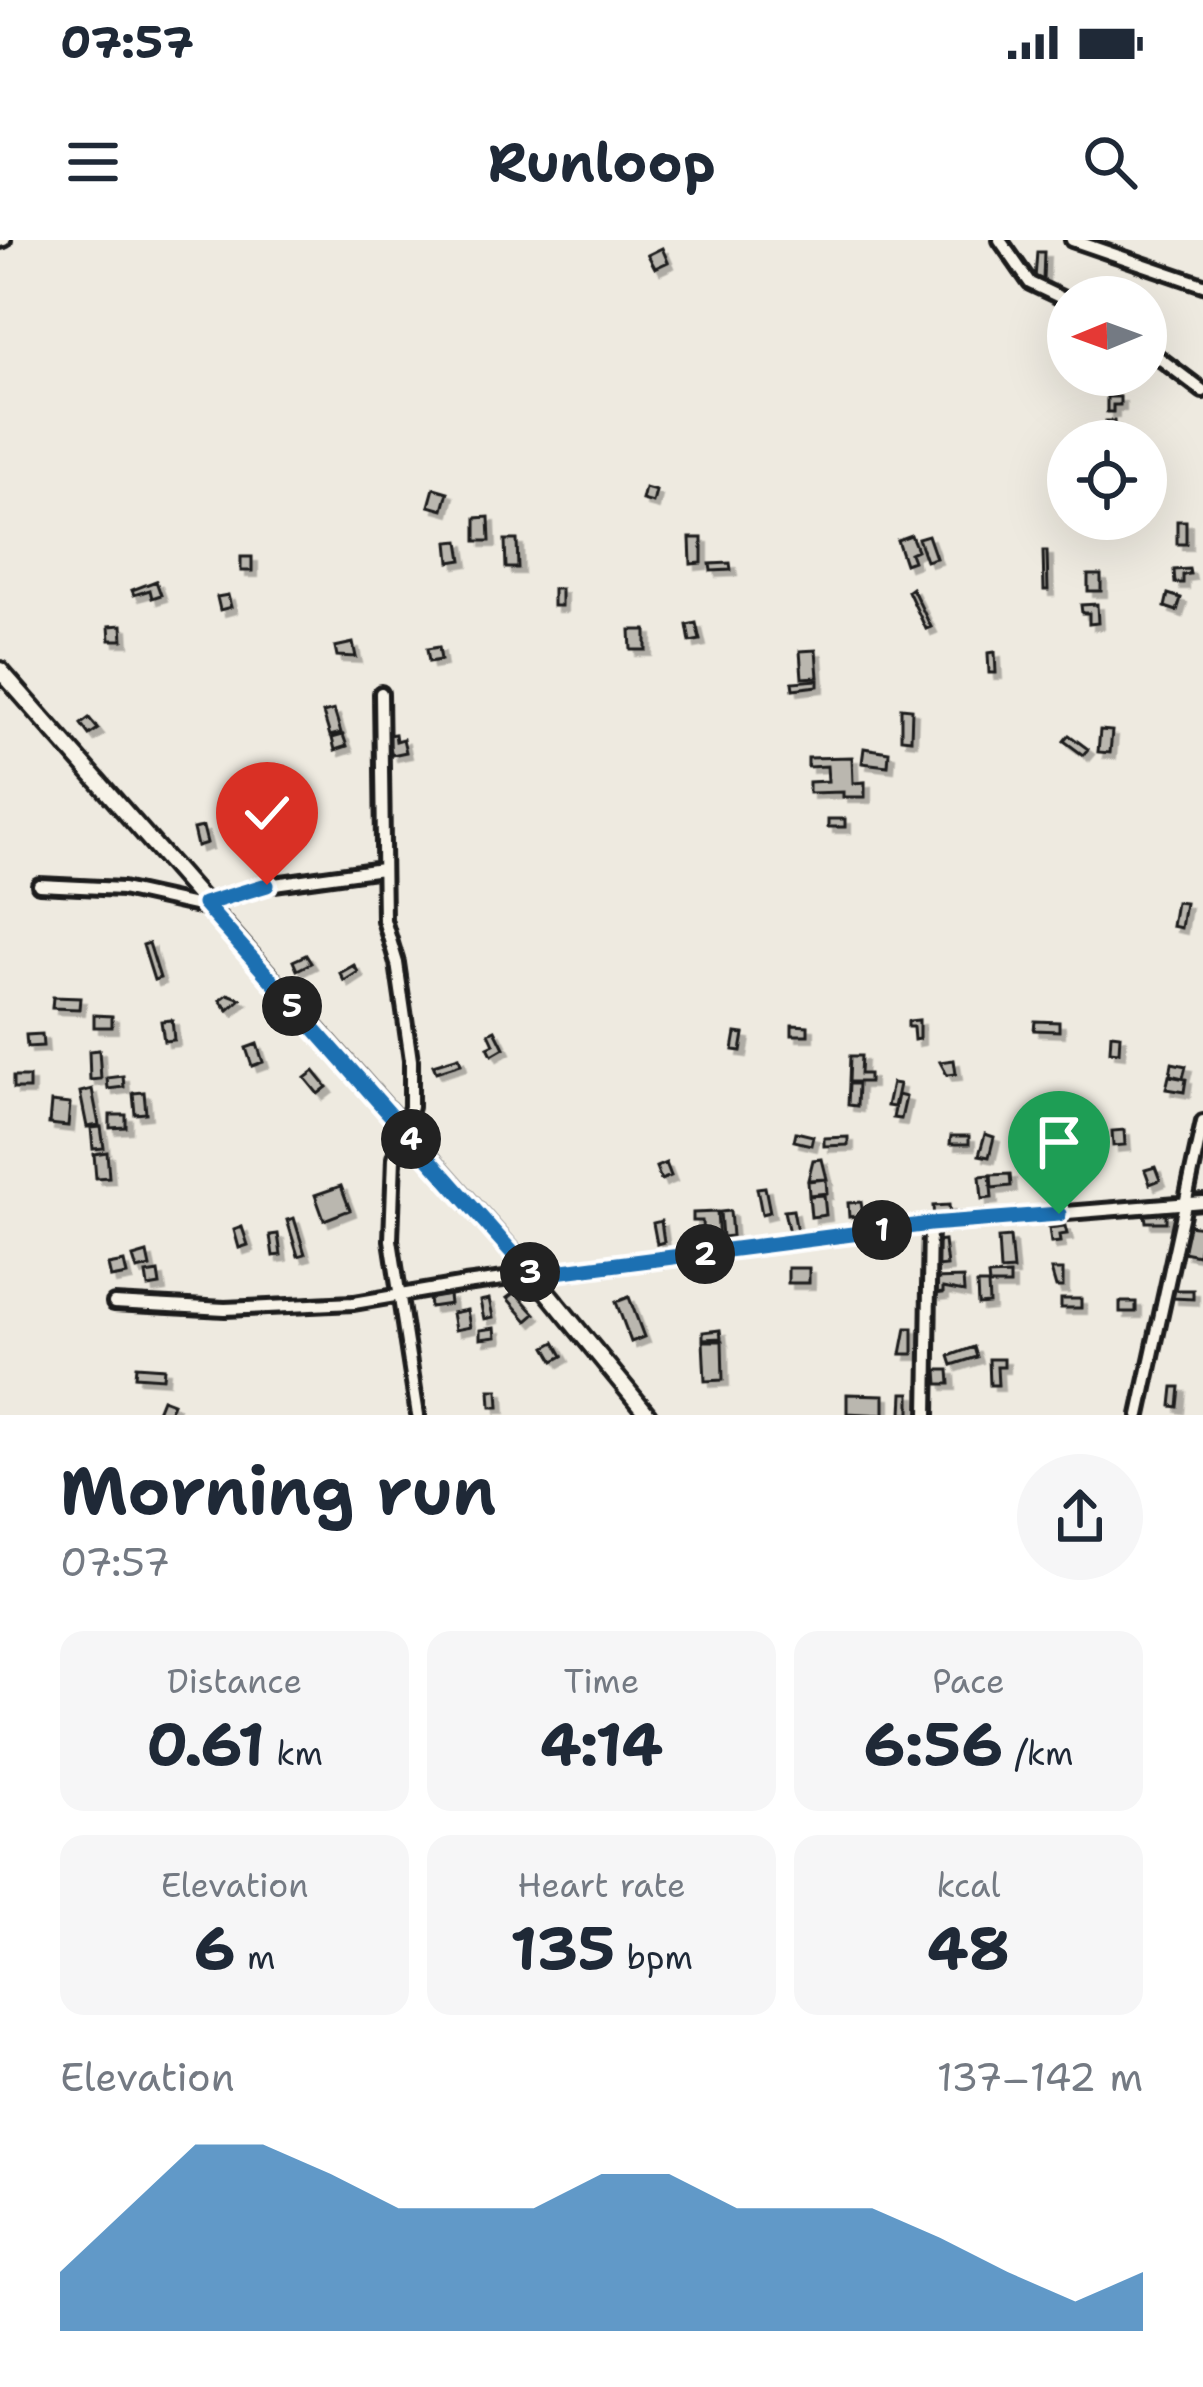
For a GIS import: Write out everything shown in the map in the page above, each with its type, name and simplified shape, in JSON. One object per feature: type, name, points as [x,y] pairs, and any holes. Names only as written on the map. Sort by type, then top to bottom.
[{"type":"main road","points":[[0,670],[532,1275],[648,1415]]},
{"type":"street","points":[[1000,240],[1030,283],[1047,291]]},
{"type":"street","points":[[1072,240],[1203,285]]},
{"type":"street","points":[[1167,364],[1203,391]]},
{"type":"street","points":[[381,692],[384,920],[410,1037],[411,1107],[394,1158],[391,1240],[418,1415]]},
{"type":"street","points":[[39,885],[122,889],[206,906],[267,885],[382,869]]},
{"type":"street","points":[[1139,1415],[1203,1122]]},
{"type":"street","points":[[114,1303],[284,1308],[397,1297],[930,1224],[1203,1202]]},
{"type":"street","points":[[927,1415],[930,1224]]},
{"type":"building","points":[[662,248],[668,262],[655,268],[648,255]]},
{"type":"building","points":[[1037,252],[1044,252],[1043,280],[1035,279]]},
{"type":"building","points":[[1107,397],[1120,397],[1113,412],[1107,412]]},
{"type":"building","points":[[434,488],[448,492],[443,510],[429,506]]},
{"type":"building","points":[[645,488],[656,491],[653,503],[642,500]]},
{"type":"building","points":[[489,517],[490,541],[476,541],[476,518]]},
{"type":"building","points":[[1177,521],[1186,521],[1186,544],[1177,544]]},
{"type":"building","points":[[911,535],[917,550],[910,553],[913,561],[905,564],[897,540]]},
{"type":"building","points":[[928,535],[936,558],[926,561],[918,538]]},
{"type":"building","points":[[690,538],[702,538],[702,563],[691,564]]},
{"type":"building","points":[[505,540],[517,540],[518,568],[506,568]]},
{"type":"building","points":[[459,541],[462,560],[450,562],[448,542]]},
{"type":"building","points":[[1043,551],[1047,551],[1048,590],[1044,590]]},
{"type":"building","points":[[241,557],[252,557],[252,571],[241,571]]},
{"type":"building","points":[[730,563],[731,570],[711,571],[710,564]]},
{"type":"building","points":[[1189,569],[1183,583],[1175,583],[1174,570]]},
{"type":"building","points":[[1088,575],[1101,575],[1101,591],[1088,591]]},
{"type":"building","points":[[156,581],[161,595],[152,598],[150,590],[134,595],[132,590]]},
{"type":"building","points":[[912,588],[931,627],[926,629],[908,591]]},
{"type":"building","points":[[553,589],[561,589],[561,606],[553,606]]},
{"type":"building","points":[[1168,594],[1181,598],[1177,611],[1165,607]]},
{"type":"building","points":[[228,595],[231,607],[220,610],[217,597]]},
{"type":"building","points":[[1097,604],[1098,623],[1089,624],[1089,613],[1082,613],[1081,605]]},
{"type":"building","points":[[696,623],[700,640],[690,642],[687,625]]},
{"type":"building","points":[[122,625],[123,640],[110,640],[109,626]]},
{"type":"building","points":[[630,630],[646,630],[646,650],[631,650]]},
{"type":"building","points":[[353,643],[356,657],[337,656],[335,647]]},
{"type":"building","points":[[439,647],[441,660],[429,662],[427,649]]},
{"type":"building","points":[[816,650],[818,677],[802,678],[800,651]]},
{"type":"building","points":[[995,652],[996,673],[989,673],[988,653]]},
{"type":"building","points":[[818,680],[818,686],[793,689],[792,682]]},
{"type":"building","points":[[901,708],[912,709],[911,739],[901,738]]},
{"type":"building","points":[[334,710],[341,733],[330,736],[323,713]]},
{"type":"building","points":[[89,718],[98,729],[89,735],[81,724]]},
{"type":"building","points":[[1100,730],[1112,731],[1110,753],[1098,752]]},
{"type":"building","points":[[395,734],[396,741],[403,739],[406,752],[392,755],[387,735]]},
{"type":"building","points":[[343,735],[347,746],[335,750],[332,738]]},
{"type":"building","points":[[1069,735],[1088,749],[1083,755],[1064,741]]},
{"type":"building","points":[[864,748],[889,752],[888,766],[862,763]]},
{"type":"building","points":[[852,757],[853,783],[865,782],[865,797],[809,793],[809,782],[828,781],[827,766],[808,767],[808,758]]},
{"type":"building","points":[[828,819],[845,819],[845,827],[828,827]]},
{"type":"building","points":[[203,827],[207,843],[197,846],[193,829]]},
{"type":"building","points":[[1176,902],[1185,903],[1181,928],[1172,926]]},
{"type":"building","points":[[149,943],[160,978],[154,980],[143,945]]},
{"type":"building","points":[[306,955],[311,963],[297,970],[293,961]]},
{"type":"building","points":[[354,965],[358,972],[344,981],[340,973]]},
{"type":"building","points":[[228,994],[241,999],[228,1010],[220,1000]]},
{"type":"building","points":[[53,997],[80,998],[79,1009],[52,1008]]},
{"type":"building","points":[[94,1015],[112,1016],[112,1027],[94,1027]]},
{"type":"building","points":[[172,1020],[174,1040],[164,1041],[161,1021]]},
{"type":"building","points":[[919,1020],[919,1039],[914,1040],[908,1021]]},
{"type":"building","points":[[1035,1021],[1059,1022],[1059,1031],[1034,1030]]},
{"type":"building","points":[[792,1025],[808,1026],[808,1035],[792,1035]]},
{"type":"building","points":[[495,1030],[504,1048],[492,1055],[489,1033]]},
{"type":"building","points":[[736,1033],[744,1034],[741,1051],[733,1050]]},
{"type":"building","points":[[42,1034],[43,1046],[27,1047],[26,1035]]},
{"type":"building","points":[[1111,1034],[1120,1035],[1119,1052],[1110,1051]]},
{"type":"building","points":[[257,1044],[263,1062],[252,1066],[246,1048]]},
{"type":"building","points":[[99,1050],[101,1079],[90,1080],[89,1051]]},
{"type":"building","points":[[850,1056],[861,1056],[860,1074],[869,1074],[869,1082],[849,1082]]},
{"type":"building","points":[[459,1057],[461,1064],[436,1072],[433,1065]]},
{"type":"building","points":[[954,1060],[956,1074],[947,1075],[940,1062]]},
{"type":"building","points":[[1172,1063],[1186,1066],[1183,1078],[1170,1075]]},
{"type":"building","points":[[314,1071],[327,1087],[318,1094],[305,1078]]},
{"type":"building","points":[[123,1076],[124,1087],[108,1089],[107,1078]]},
{"type":"building","points":[[1169,1076],[1186,1079],[1184,1092],[1166,1089]]},
{"type":"building","points":[[13,1077],[29,1077],[29,1089],[13,1089]]},
{"type":"building","points":[[892,1083],[899,1084],[894,1107],[887,1106]]},
{"type":"building","points":[[849,1084],[858,1084],[857,1106],[848,1105]]},
{"type":"building","points":[[92,1089],[99,1125],[87,1127],[80,1092]]},
{"type":"building","points":[[144,1092],[146,1113],[135,1114],[133,1093]]},
{"type":"building","points":[[898,1095],[906,1097],[901,1119],[893,1118]]},
{"type":"building","points":[[51,1102],[70,1104],[68,1126],[49,1124]]},
{"type":"building","points":[[110,1115],[126,1115],[126,1127],[110,1128]]},
{"type":"building","points":[[101,1127],[104,1148],[93,1149],[91,1128]]},
{"type":"building","points":[[1124,1130],[1125,1145],[1113,1146],[1112,1131]]},
{"type":"building","points":[[796,1132],[813,1136],[811,1145],[794,1141]]},
{"type":"building","points":[[985,1134],[994,1137],[989,1157],[979,1155]]},
{"type":"building","points":[[951,1136],[969,1136],[969,1144],[950,1144]]},
{"type":"building","points":[[848,1137],[848,1145],[824,1146],[824,1138]]},
{"type":"building","points":[[1061,1140],[1061,1146],[1037,1149],[1037,1142]]},
{"type":"building","points":[[107,1152],[109,1177],[96,1178],[94,1154]]},
{"type":"building","points":[[822,1159],[827,1179],[808,1180],[813,1160]]},
{"type":"building","points":[[666,1163],[671,1176],[661,1180],[656,1167]]},
{"type":"building","points":[[1066,1164],[1067,1176],[1046,1176],[1045,1165]]},
{"type":"building","points":[[1033,1166],[1041,1166],[1042,1188],[1035,1188]]},
{"type":"building","points":[[1155,1167],[1160,1180],[1150,1184],[1145,1170]]},
{"type":"building","points":[[1010,1174],[1011,1186],[992,1188],[991,1175]]},
{"type":"building","points":[[990,1175],[992,1198],[982,1199],[980,1176]]},
{"type":"building","points":[[826,1179],[827,1193],[809,1195],[808,1181]]},
{"type":"building","points":[[341,1186],[350,1210],[324,1220],[315,1195]]},
{"type":"building","points":[[765,1187],[770,1212],[762,1214],[757,1188]]},
{"type":"building","points":[[824,1195],[826,1215],[811,1217],[809,1196]]},
{"type":"building","points":[[861,1202],[863,1215],[849,1217],[848,1203]]},
{"type":"building","points":[[949,1205],[950,1217],[934,1218],[933,1206]]},
{"type":"building","points":[[879,1207],[881,1225],[868,1226],[867,1208]]},
{"type":"building","points":[[793,1210],[797,1232],[789,1233],[784,1211]]},
{"type":"building","points":[[730,1211],[732,1236],[722,1237],[720,1212]]},
{"type":"building","points":[[717,1212],[719,1242],[703,1242],[702,1221],[693,1221],[693,1213]]},
{"type":"building","points":[[1166,1213],[1166,1222],[1146,1222],[1145,1214]]},
{"type":"building","points":[[294,1218],[305,1254],[298,1256],[287,1220]]},
{"type":"building","points":[[661,1221],[664,1242],[657,1244],[653,1223]]},
{"type":"building","points":[[1188,1225],[1203,1227],[1198,1255],[1183,1252]]},
{"type":"building","points":[[1065,1226],[1067,1234],[1051,1243],[1049,1228]]},
{"type":"building","points":[[242,1227],[248,1245],[239,1248],[234,1230]]},
{"type":"building","points":[[278,1234],[281,1255],[273,1256],[270,1235]]},
{"type":"building","points":[[1010,1237],[1013,1270],[1000,1271],[998,1238]]},
{"type":"building","points":[[944,1241],[947,1266],[936,1267],[934,1242]]},
{"type":"building","points":[[147,1253],[150,1267],[137,1270],[133,1257]]},
{"type":"building","points":[[124,1262],[127,1275],[111,1278],[108,1265]]},
{"type":"building","points":[[788,1268],[809,1268],[809,1283],[788,1283]]},
{"type":"building","points":[[1051,1270],[1063,1270],[1063,1287],[1056,1287]]},
{"type":"building","points":[[158,1272],[160,1285],[148,1287],[146,1274]]},
{"type":"building","points":[[1010,1275],[1010,1285],[989,1285],[988,1276]]},
{"type":"building","points":[[963,1278],[964,1292],[943,1288],[943,1293],[935,1294],[934,1279]]},
{"type":"building","points":[[977,1284],[988,1284],[989,1304],[978,1305]]},
{"type":"building","points":[[1173,1290],[1193,1290],[1193,1299],[1173,1298]]},
{"type":"building","points":[[515,1292],[535,1314],[527,1321],[507,1298]]},
{"type":"building","points":[[449,1295],[450,1304],[430,1307],[429,1298]]},
{"type":"building","points":[[629,1297],[644,1337],[631,1342],[616,1302]]},
{"type":"building","points":[[489,1299],[493,1317],[484,1319],[480,1301]]},
{"type":"building","points":[[1061,1299],[1081,1299],[1081,1308],[1061,1308]]},
{"type":"building","points":[[1120,1302],[1136,1302],[1136,1312],[1120,1312]]},
{"type":"building","points":[[467,1310],[470,1327],[455,1330],[452,1313]]},
{"type":"building","points":[[495,1328],[496,1337],[480,1339],[480,1330]]},
{"type":"building","points":[[906,1328],[913,1328],[913,1354],[901,1354]]},
{"type":"building","points":[[720,1330],[721,1338],[703,1339],[703,1332]]},
{"type":"building","points":[[703,1341],[722,1341],[723,1380],[705,1381]]},
{"type":"building","points":[[555,1342],[563,1356],[554,1361],[546,1347]]},
{"type":"building","points":[[974,1347],[977,1357],[952,1365],[949,1356]]},
{"type":"building","points":[[989,1359],[1004,1359],[1004,1367],[997,1367],[998,1385],[990,1385]]},
{"type":"building","points":[[136,1366],[164,1368],[163,1378],[135,1376]]},
{"type":"building","points":[[937,1370],[949,1370],[950,1384],[938,1384]]},
{"type":"building","points":[[1173,1387],[1180,1387],[1178,1407],[1171,1406]]},
{"type":"building","points":[[490,1390],[498,1390],[499,1407],[491,1407]]},
{"type":"building","points":[[903,1393],[910,1393],[910,1414],[902,1414]]},
{"type":"building","points":[[847,1394],[884,1395],[884,1415],[847,1413]]},
{"type":"building","points":[[162,1399],[173,1403],[168,1415],[156,1414]]},
{"type":"route","points":[[267,885],[204,904],[532,1275],[930,1224],[1059,1214]]}]
